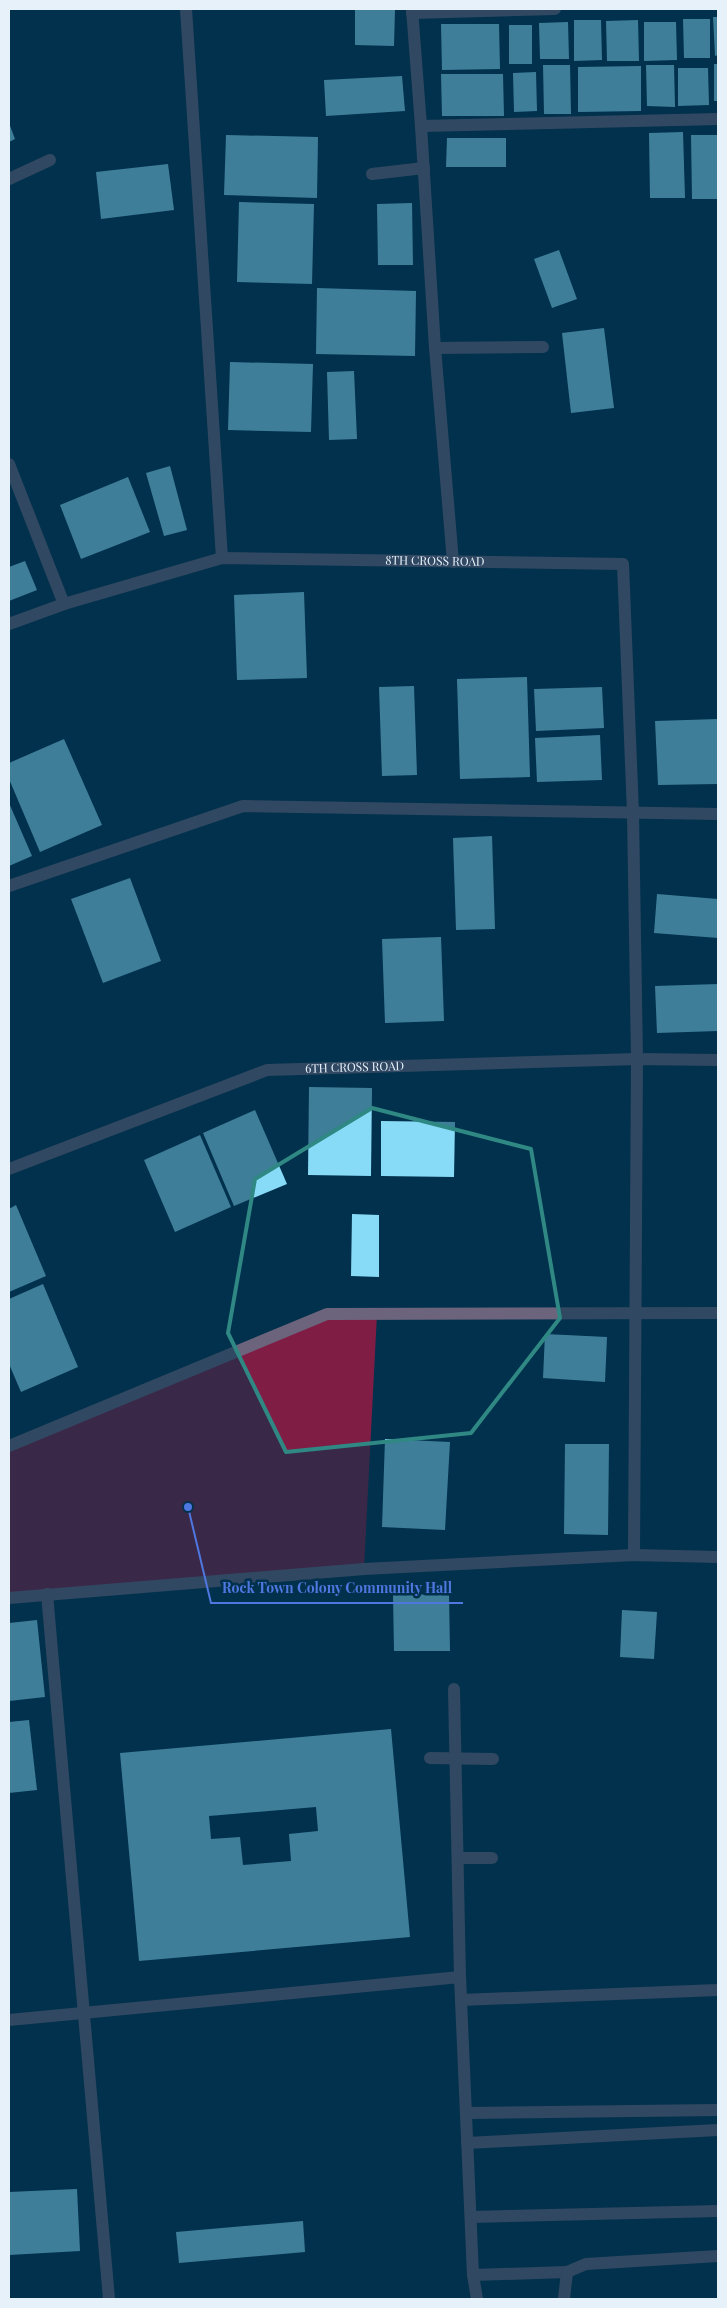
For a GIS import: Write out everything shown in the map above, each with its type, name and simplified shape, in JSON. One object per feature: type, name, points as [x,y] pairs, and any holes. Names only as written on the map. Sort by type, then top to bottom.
[{"type":"street","points":[[186,9],[222,558]]},
{"type":"street","points":[[453,562],[435,348],[422,126],[412,11],[555,9]]},
{"type":"street","points":[[422,126],[718,119]]},
{"type":"street","points":[[9,178],[50,160]]},
{"type":"street","points":[[372,174],[424,168]]},
{"type":"street","points":[[435,348],[543,347]]},
{"type":"street","points":[[9,464],[64,604]]},
{"type":"street","name":"8TH CROSS ROAD","points":[[9,624],[64,604],[222,558],[623,564],[633,813]]},
{"type":"street","points":[[9,886],[243,806],[718,814]]},
{"type":"street","points":[[633,813],[637,1059],[634,1555]]},
{"type":"street","name":"6TH CROSS ROAD","points":[[9,1169],[267,1070],[637,1059],[718,1060]]},
{"type":"street","points":[[9,1446],[327,1314],[718,1312]]},
{"type":"street","points":[[9,1598],[364,1569],[634,1555],[718,1557]]},
{"type":"street","points":[[47,1594],[85,2013],[108,2299]]},
{"type":"street","points":[[454,1689],[460,1977],[474,2276],[477,2299]]},
{"type":"street","points":[[430,1758],[493,1759]]},
{"type":"street","points":[[458,1858],[492,1858]]},
{"type":"street","points":[[9,2020],[460,1977]]},
{"type":"street","points":[[461,2000],[718,1990]]},
{"type":"street","points":[[466,2113],[718,2110]]},
{"type":"street","points":[[467,2143],[718,2130]]},
{"type":"street","points":[[471,2217],[718,2211]]},
{"type":"street","points":[[474,2276],[567,2272],[586,2264],[718,2256]]},
{"type":"street","points":[[564,2299],[567,2272]]},
{"type":"highlighted area","points":[[372,1108],[531,1149],[560,1318],[471,1433],[286,1452],[228,1333],[255,1179]]},
{"type":"shaded area","points":[[327,1314],[377,1314],[364,1569],[9,1598],[9,1446]]},
{"type":"building","points":[[355,9],[395,9],[394,46],[355,45]]},
{"type":"building","points":[[713,17],[718,17],[718,55],[715,56]]},
{"type":"building","points":[[683,19],[710,19],[710,58],[684,58]]},
{"type":"building","points":[[574,20],[601,20],[602,60],[574,61]]},
{"type":"building","points":[[638,20],[639,61],[607,61],[606,21]]},
{"type":"building","points":[[568,22],[569,59],[540,59],[539,23]]},
{"type":"building","points":[[644,22],[676,22],[677,60],[644,61]]},
{"type":"building","points":[[441,24],[499,24],[500,69],[442,70]]},
{"type":"building","points":[[509,25],[532,25],[532,64],[509,64]]},
{"type":"building","points":[[714,64],[718,64],[718,101],[714,101]]},
{"type":"building","points":[[543,65],[570,65],[571,114],[544,114]]},
{"type":"building","points":[[646,65],[674,65],[675,107],[647,106]]},
{"type":"building","points":[[641,66],[641,111],[578,112],[578,67]]},
{"type":"building","points":[[678,68],[708,68],[709,105],[678,106]]},
{"type":"building","points":[[536,72],[537,111],[514,112],[513,73]]},
{"type":"building","points":[[441,74],[503,74],[504,116],[442,116]]},
{"type":"building","points":[[402,76],[405,111],[326,116],[324,80]]},
{"type":"building","points":[[9,123],[15,139],[9,142]]},
{"type":"building","points":[[683,132],[685,198],[650,198],[649,133]]},
{"type":"building","points":[[226,135],[318,137],[317,198],[224,195]]},
{"type":"building","points":[[691,135],[718,135],[718,199],[692,199]]},
{"type":"building","points":[[447,138],[506,138],[506,167],[446,167]]},
{"type":"building","points":[[168,164],[174,210],[101,219],[96,172]]},
{"type":"building","points":[[239,202],[314,204],[312,284],[237,282]]},
{"type":"building","points":[[412,203],[413,265],[378,265],[377,204]]},
{"type":"building","points":[[559,250],[577,299],[552,308],[534,259]]},
{"type":"building","points":[[317,288],[416,291],[415,356],[316,354]]},
{"type":"building","points":[[604,328],[614,408],[571,413],[562,333]]},
{"type":"building","points":[[230,362],[313,364],[311,432],[228,430]]},
{"type":"building","points":[[354,371],[357,439],[329,440],[327,372]]},
{"type":"building","points":[[170,466],[187,530],[164,536],[146,473]]},
{"type":"building","points":[[128,477],[150,532],[81,559],[60,505]]},
{"type":"building","points":[[25,561],[37,590],[9,601],[9,567]]},
{"type":"building","points":[[304,592],[307,678],[237,680],[234,595]]},
{"type":"building","points":[[527,677],[530,777],[460,779],[457,679]]},
{"type":"building","points":[[414,686],[417,775],[382,776],[379,687]]},
{"type":"building","points":[[602,687],[604,728],[536,731],[534,689]]},
{"type":"building","points":[[718,719],[718,784],[658,785],[655,721]]},
{"type":"building","points":[[600,735],[602,780],[537,782],[535,738]]},
{"type":"building","points":[[64,739],[102,825],[40,852],[9,779],[9,763]]},
{"type":"building","points":[[9,803],[32,856],[9,866]]},
{"type":"building","points":[[492,836],[495,929],[456,930],[453,838]]},
{"type":"building","points":[[130,878],[161,961],[103,983],[71,899]]},
{"type":"building","points":[[657,894],[718,899],[718,938],[654,933]]},
{"type":"building","points":[[441,937],[444,1021],[385,1023],[382,939]]},
{"type":"building","points":[[718,984],[718,1031],[657,1033],[655,986]]},
{"type":"building","points":[[309,1087],[372,1088],[371,1176],[308,1175]]},
{"type":"building","points":[[255,1110],[287,1184],[234,1206],[203,1133]]},
{"type":"building","points":[[381,1121],[455,1122],[454,1177],[381,1176]]},
{"type":"building","points":[[200,1135],[231,1207],[175,1232],[144,1160]]},
{"type":"building","points":[[16,1205],[46,1276],[9,1292],[9,1209]]},
{"type":"building","points":[[352,1214],[379,1215],[379,1277],[351,1276]]},
{"type":"building","points":[[43,1284],[78,1367],[21,1392],[9,1364],[9,1299]]},
{"type":"building","points":[[545,1334],[607,1337],[605,1382],[543,1378]]},
{"type":"building","points":[[385,1439],[450,1442],[445,1530],[382,1527]]},
{"type":"building","points":[[565,1444],[609,1444],[608,1535],[564,1534]]},
{"type":"building","points":[[449,1594],[450,1651],[394,1651],[393,1595]]},
{"type":"building","points":[[622,1610],[657,1612],[654,1659],[620,1657]]},
{"type":"building","points":[[37,1620],[45,1697],[9,1701],[9,1623]]},
{"type":"building","points":[[29,1720],[37,1790],[9,1793],[9,1722]]},
{"type":"building","points":[[391,1729],[410,1937],[139,1961],[120,1753]],"holes":[[[316,1807],[318,1831],[289,1834],[291,1861],[243,1865],[240,1837],[211,1839],[209,1816]]]},
{"type":"building","points":[[77,2189],[80,2251],[9,2255],[9,2192]]},
{"type":"building","points":[[303,2221],[305,2252],[179,2263],[176,2232]]},
{"type":"place","name":"Rock Town Colony Community Hall","points":[[188,1507]]}]
